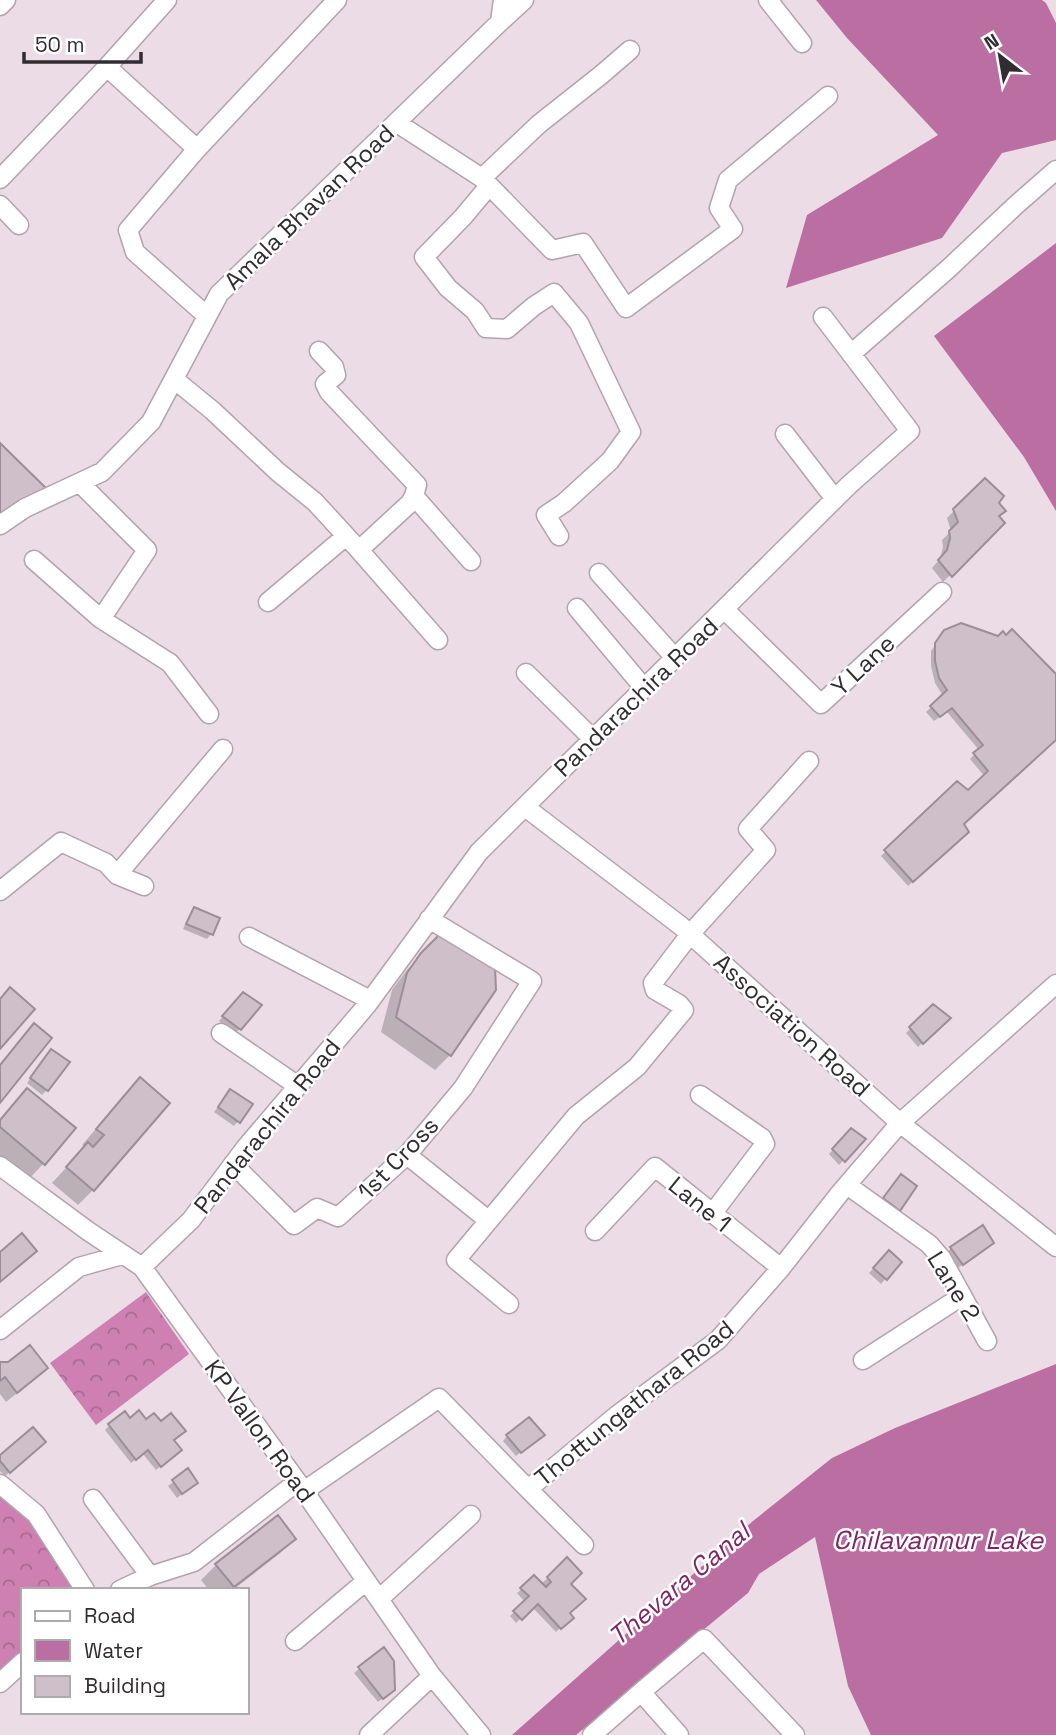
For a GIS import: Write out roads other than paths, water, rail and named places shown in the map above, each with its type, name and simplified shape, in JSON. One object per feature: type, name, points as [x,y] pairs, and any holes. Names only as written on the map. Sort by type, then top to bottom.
[{"type":"street","points":[[0,6],[6,0]]},
{"type":"street","points":[[0,179],[167,0]]},
{"type":"street","points":[[207,316],[135,252],[128,230],[197,149],[337,0]]},
{"type":"street","points":[[500,22],[503,0]]},
{"type":"street","name":"Amala Bhavan Road","points":[[0,525],[26,508],[102,472],[151,422],[219,294],[524,0]]},
{"type":"street","points":[[768,0],[802,43]]},
{"type":"street","points":[[559,536],[547,515],[610,461],[631,432],[579,323],[554,293],[507,329],[486,328],[475,311],[448,288],[424,257],[463,217],[486,182],[539,124],[630,50]]},
{"type":"street","points":[[107,67],[197,149]]},
{"type":"street","points":[[397,123],[486,182],[552,250],[583,243],[626,308],[733,229],[719,208],[728,180],[828,96]]},
{"type":"street","points":[[823,317],[851,354],[1056,170]]},
{"type":"street","points":[[0,205],[19,225]]},
{"type":"street","points":[[319,351],[334,367],[336,375],[325,384],[329,393],[417,485],[410,503],[359,550]]},
{"type":"street","name":"Pandarachira Road","points":[[142,1267],[191,1220],[233,1164],[370,1000],[479,852],[835,499],[910,431],[851,354]]},
{"type":"street","points":[[174,379],[315,502],[438,640]]},
{"type":"street","points":[[785,434],[835,499]]},
{"type":"street","points":[[80,483],[147,550],[101,619]]},
{"type":"street","points":[[414,496],[471,561]]},
{"type":"street","points":[[268,602],[346,536]]},
{"type":"street","points":[[34,560],[101,619],[170,663],[209,714]]},
{"type":"street","points":[[599,573],[675,657]]},
{"type":"street","name":"Y Lane","points":[[724,610],[821,704],[942,592]]},
{"type":"street","points":[[577,608],[644,688]]},
{"type":"street","points":[[526,673],[593,739]]},
{"type":"street","points":[[117,875],[223,749]]},
{"type":"street","points":[[509,1304],[456,1260],[576,1116],[637,1067],[684,1010],[679,1004],[655,990],[653,982],[691,933],[766,850],[748,830],[809,761]]},
{"type":"street","name":"Association Road","points":[[525,807],[691,933],[900,1123],[1056,1247]]},
{"type":"street","points":[[0,891],[61,842],[107,863],[117,875],[144,886]]},
{"type":"street","name":"1st Cross","points":[[233,1164],[294,1225],[317,1208],[338,1217],[407,1155],[463,1088],[531,981],[429,919]]},
{"type":"street","points":[[249,937],[370,1000]]},
{"type":"street","name":"Thottungathara Road","points":[[300,1487],[439,1398],[528,1489],[616,1416],[718,1340],[900,1123],[1056,984]]},
{"type":"street","points":[[220,1033],[299,1086]]},
{"type":"street","points":[[700,1095],[762,1138],[765,1144],[712,1214]]},
{"type":"street","points":[[407,1155],[488,1220]]},
{"type":"street","name":"KP Vallon Road","points":[[0,1166],[142,1267],[432,1676],[481,1735]]},
{"type":"street","name":"Lane 1","points":[[595,1231],[655,1167],[781,1268]]},
{"type":"street","name":"Lane 2","points":[[847,1185],[929,1244],[942,1259],[987,1341]]},
{"type":"street","points":[[79,1267],[88,1231]]},
{"type":"street","points":[[0,1329],[79,1267],[122,1255]]},
{"type":"street","points":[[863,1360],[962,1296]]},
{"type":"street","points":[[0,1484],[36,1514],[84,1588]]},
{"type":"street","points":[[124,1588],[150,1576],[194,1562],[300,1487]]},
{"type":"street","points":[[528,1489],[584,1545]]},
{"type":"street","points":[[93,1499],[150,1576]]},
{"type":"street","points":[[379,1600],[471,1515]]},
{"type":"street","points":[[295,1641],[366,1581]]},
{"type":"street","points":[[592,1735],[704,1639],[794,1735]]},
{"type":"street","points":[[0,1682],[21,1664]]},
{"type":"street","points":[[369,1735],[432,1676]]},
{"type":"street","points":[[641,1692],[679,1735]]},
{"type":"water","points":[[816,0],[1042,0],[1056,23],[1056,140],[1002,153],[942,238],[786,288],[807,215],[938,135],[847,38]]},
{"type":"water","points":[[1056,243],[1056,511],[1024,457],[934,336]]},
{"type":"water","name":"Chilavannur Lake","points":[[1056,1364],[1056,1735],[871,1735],[848,1686],[815,1537],[759,1574],[748,1593],[576,1735],[512,1735],[753,1521],[832,1458],[895,1428]]},
{"type":"water label","name":"Thevara Canal","points":[[679,1584]]}]
